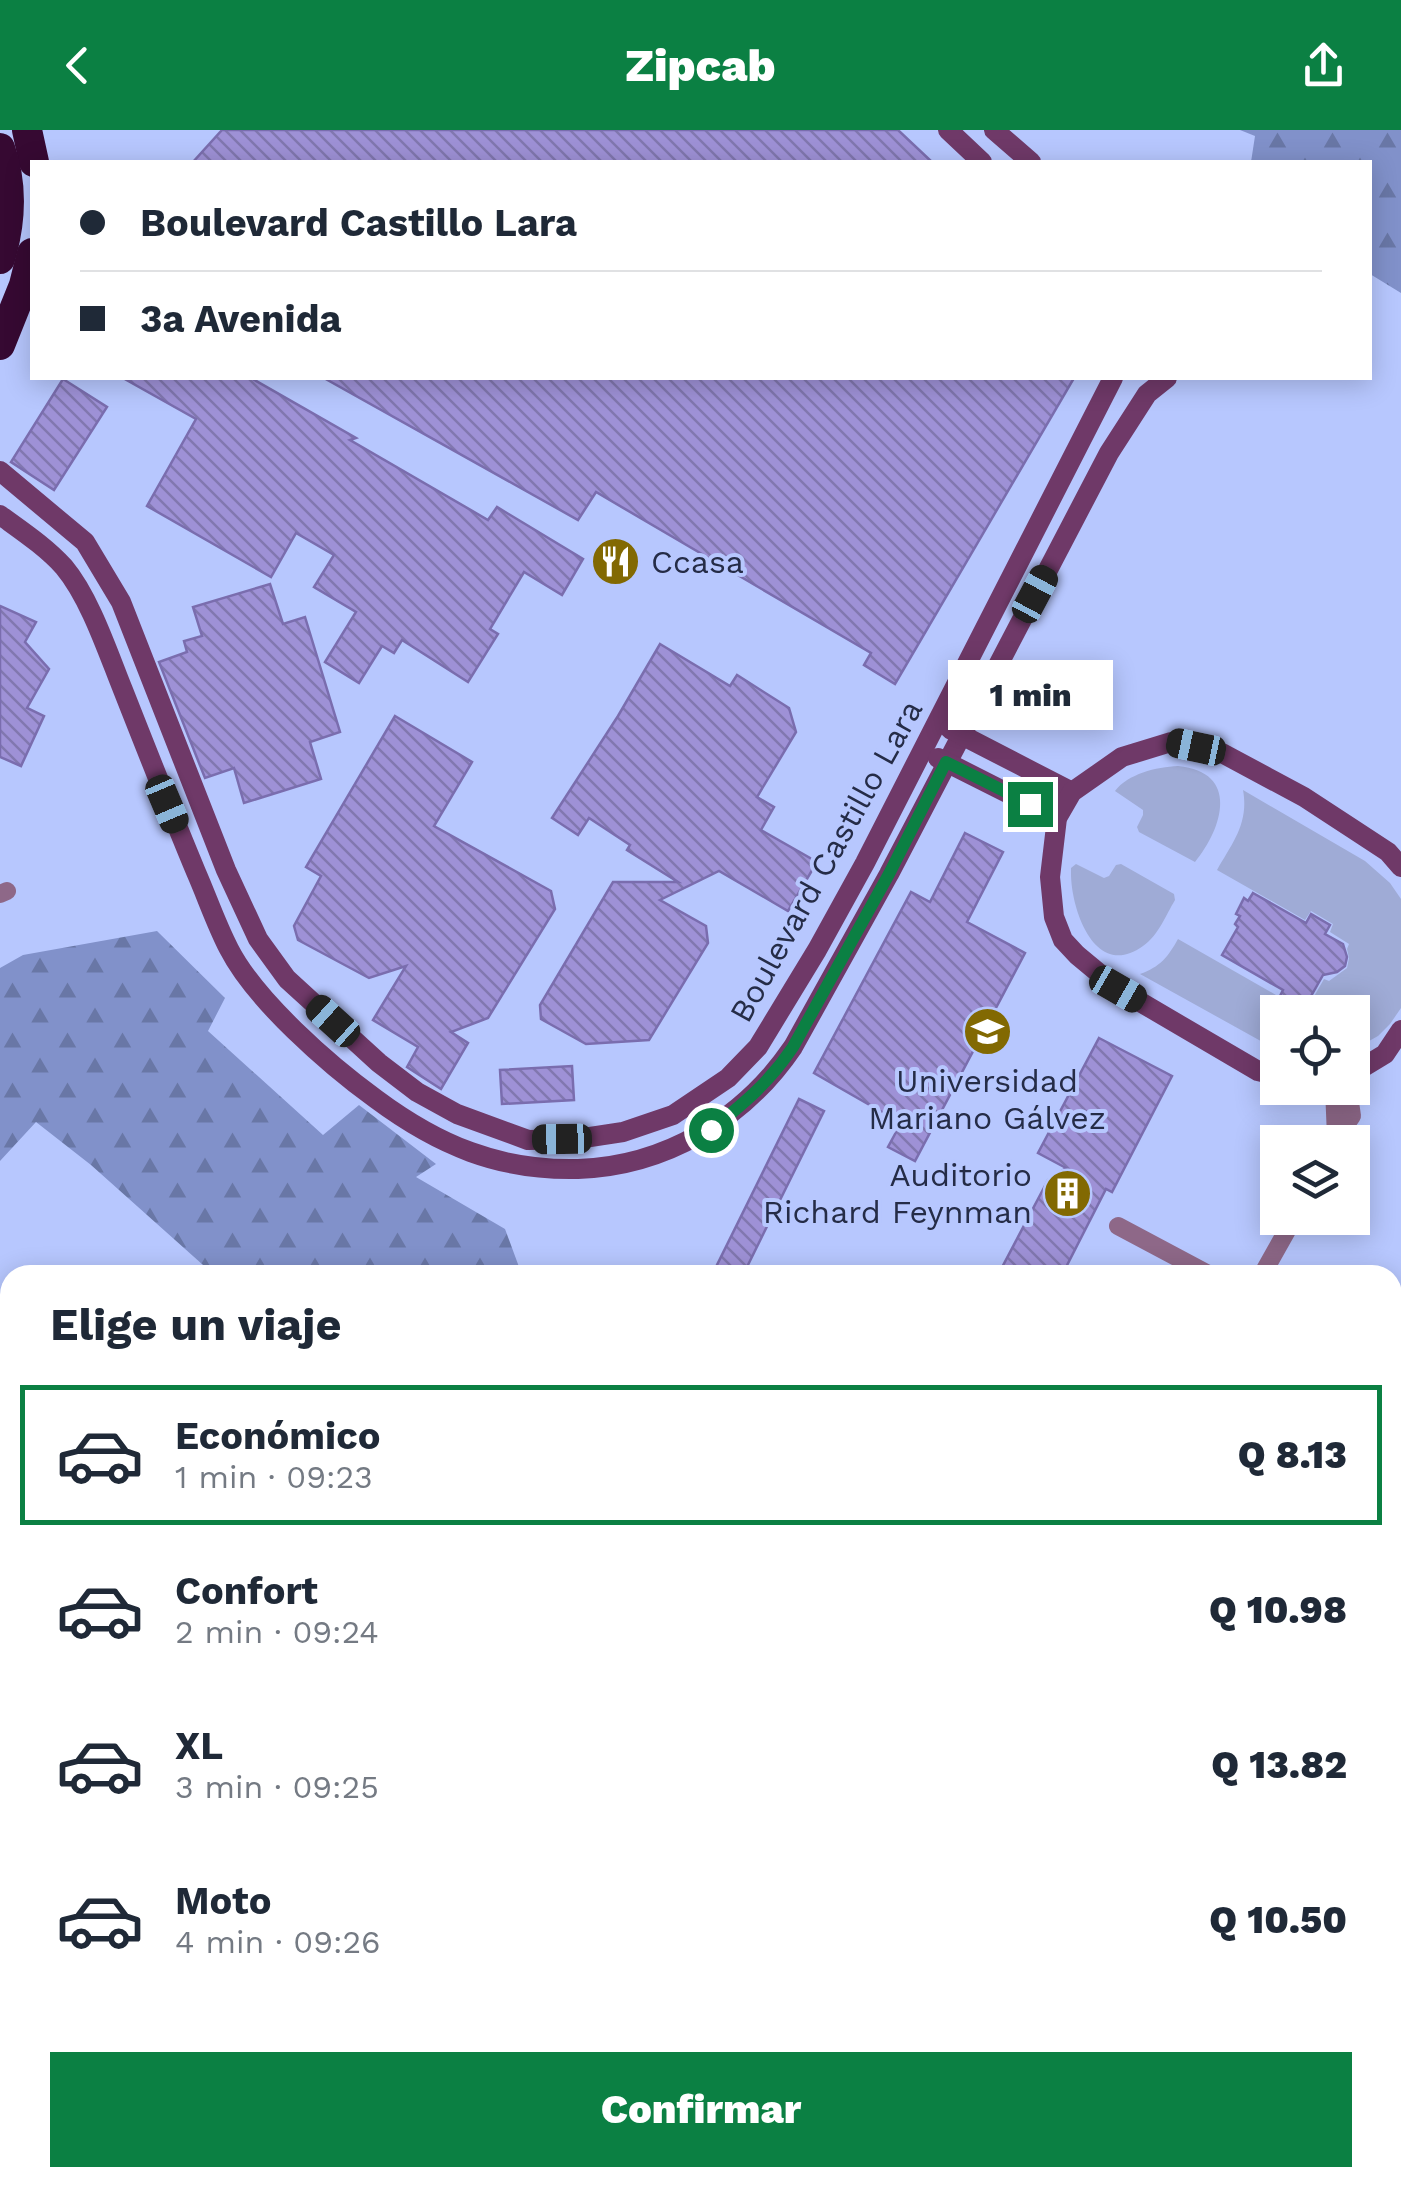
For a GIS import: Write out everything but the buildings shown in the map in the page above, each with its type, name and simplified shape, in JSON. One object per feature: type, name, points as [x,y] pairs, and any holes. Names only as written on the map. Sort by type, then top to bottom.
[{"type":"highway","points":[[27,130],[34,160]]},
{"type":"highway","points":[[0,148],[9,188],[0,259]]},
{"type":"highway","points":[[0,345],[30,261]]},
{"type":"street","points":[[948,130],[980,160]]},
{"type":"street","points":[[994,130],[1029,160]]},
{"type":"street","name":"Boulevard Castillo Lara","points":[[0,471],[85,542],[121,602],[226,870],[258,939],[287,979],[379,1063],[417,1092],[457,1114],[528,1140],[577,1139],[624,1132],[673,1115],[714,1089],[758,1047],[818,950],[865,863],[1112,380]]},
{"type":"street","name":"Boulevard Castillo Lara","points":[[0,515],[64,566],[92,615],[230,951],[292,1027],[354,1083],[399,1116],[448,1144],[518,1166],[609,1168],[662,1152],[711,1130],[752,1098],[781,1065],[889,874],[1127,422],[1147,394],[1164,380]]},
{"type":"street","points":[[1010,581],[1035,594]]},
{"type":"street","points":[[938,722],[1072,792]]},
{"type":"street","points":[[1260,1072],[1118,989],[1063,940],[1054,917],[1050,877],[1057,818],[1072,792],[1122,757],[1171,742],[1227,755],[1304,797],[1400,863]]},
{"type":"street","points":[[923,750],[1057,818]]},
{"type":"street","points":[[865,863],[889,874]]},
{"type":"street","points":[[230,951],[258,939]]},
{"type":"street","points":[[818,950],[842,961]]},
{"type":"street","points":[[1370,1063],[1385,1054],[1400,1036]]},
{"type":"street","points":[[758,1047],[781,1065]]},
{"type":"street","points":[[485,1158],[494,1129]]},
{"type":"street","points":[[1118,1226],[1191,1265]]},
{"type":"street","points":[[1268,1265],[1284,1235]]},
{"type":"shaded area","points":[[1178,766],[1198,770],[1218,790],[1220,804],[1213,834],[1195,862],[1139,832],[1143,810],[1115,791],[1143,772]]},
{"type":"shaded area","points":[[1243,790],[1365,861],[1390,883],[1401,899],[1401,1008],[1390,1024],[1370,1040],[1370,995],[1315,995],[1324,979],[1329,981],[1347,968],[1349,944],[1330,932],[1333,924],[1311,911],[1305,920],[1217,870],[1242,822]]},
{"type":"shaded area","points":[[1076,864],[1104,878],[1121,864],[1174,894],[1175,900],[1148,942],[1126,954],[1112,954],[1099,948],[1089,936],[1076,905],[1071,868]]},
{"type":"shaded area","points":[[1178,939],[1276,995],[1260,995],[1260,1041],[1140,974],[1163,961]]},
{"type":"green space","points":[[1240,130],[1401,130],[1401,293],[1372,275],[1372,160],[1251,160],[1255,136]]},
{"type":"green space","points":[[157,931],[225,998],[208,1031],[323,1135],[359,1105],[436,1164],[416,1177],[505,1229],[518,1265],[203,1265],[91,1165],[36,1122],[0,1161],[0,968],[23,955]]},
{"type":"place","name":"Ccasa","points":[[616,562]]},
{"type":"place","name":"Universidad Mariano Gálvez","points":[[987,1031]]},
{"type":"place","name":"Auditorio Richard Feynman","points":[[1067,1193]]},
{"type":"route","points":[[711,1130],[752,1098],[793,1047],[946,762],[1030,804]]}]
